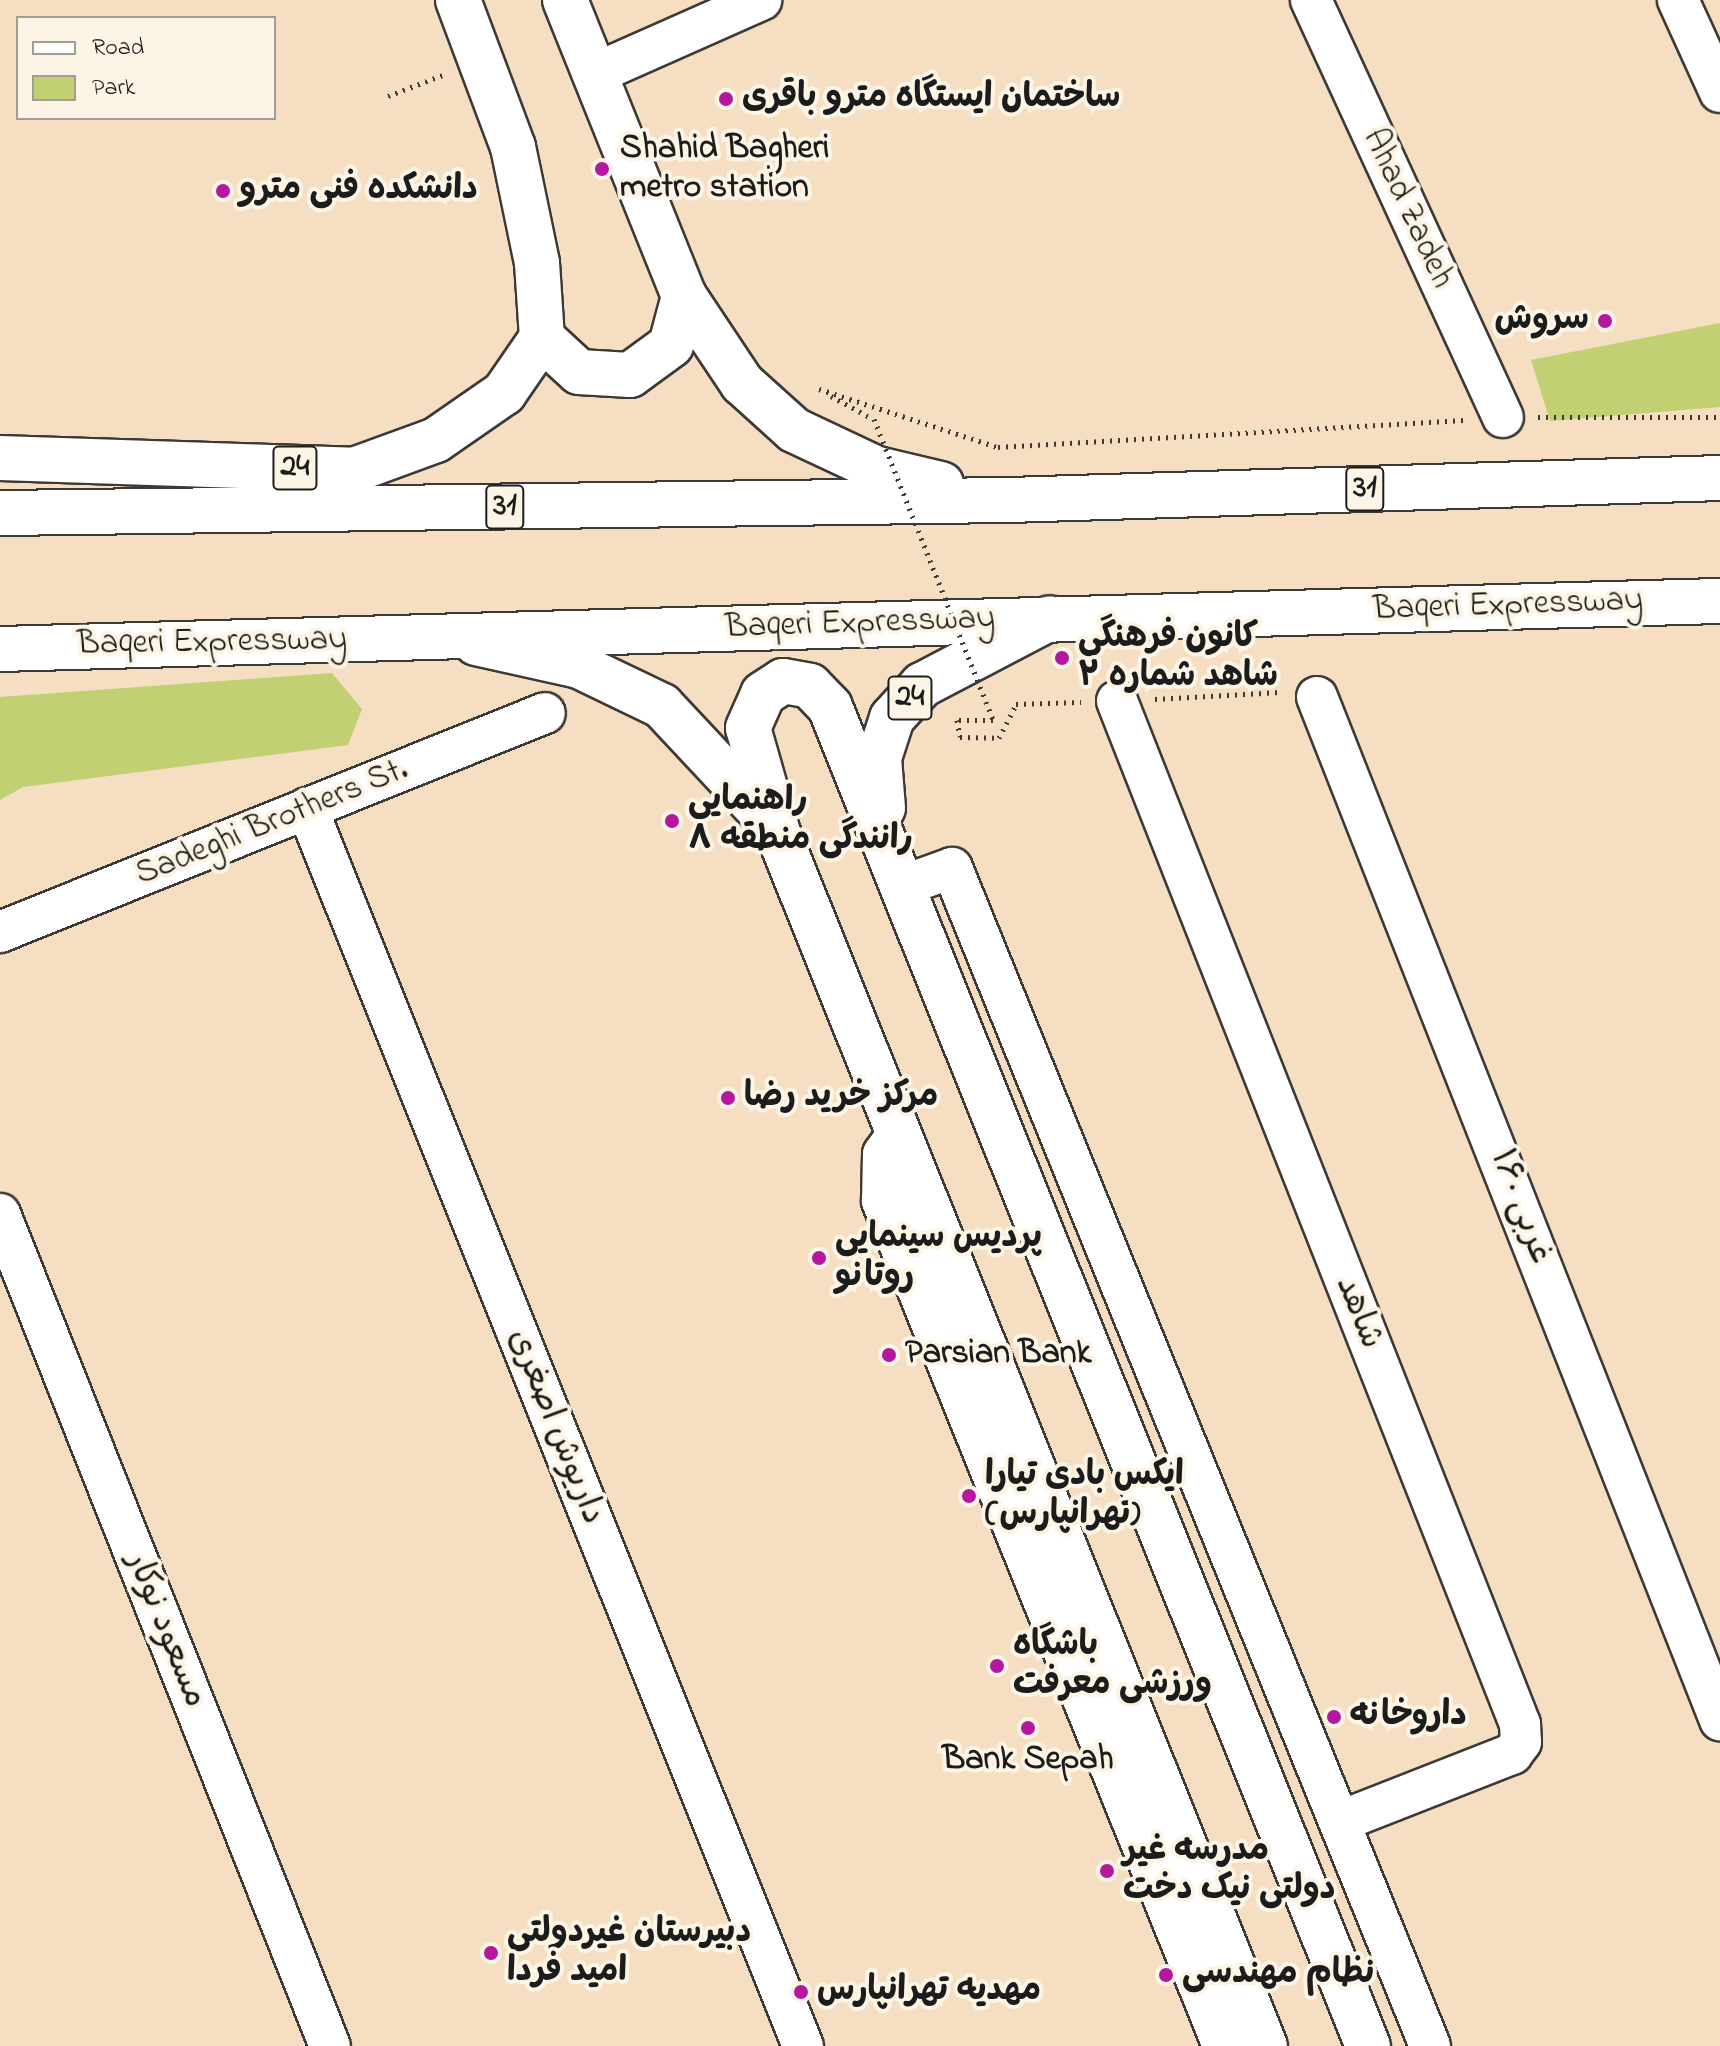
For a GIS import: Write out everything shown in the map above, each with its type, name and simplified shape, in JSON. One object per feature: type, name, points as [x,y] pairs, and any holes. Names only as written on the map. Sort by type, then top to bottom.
[{"type":"main road","points":[[458,0],[513,147],[537,263],[542,338],[579,372],[630,375],[671,345],[684,296]]},
{"type":"main road","points":[[565,0],[684,296],[742,383],[794,430],[877,469],[1009,500]]},
{"type":"main road","name":"24","points":[[0,458],[354,470],[436,440],[504,393],[542,338]]},
{"type":"main road","name":"31","points":[[0,513],[1009,500],[1720,478]]},
{"type":"main road","name":"Baqeri Expressway","points":[[0,649],[1720,601]]},
{"type":"main road","name":"24","points":[[1050,618],[922,685],[892,718],[879,758],[895,868],[1368,2046]]},
{"type":"main road","points":[[449,638],[579,666],[662,706],[726,768],[778,833]]},
{"type":"main road","points":[[895,868],[830,707],[810,686],[783,681],[763,694],[748,728],[778,833],[1265,2046]]},
{"type":"street","points":[[594,74],[761,0]]},
{"type":"street","name":"Ahad Zadeh","points":[[1311,0],[1503,417]]},
{"type":"street","points":[[1678,0],[1720,92]]},
{"type":"street","name":"۱۶۰ غربی","points":[[1317,697],[1720,1720]]},
{"type":"street","name":"شاهد","points":[[1117,701],[1520,1724],[1521,1742],[1512,1754],[1341,1821]]},
{"type":"street","name":"Sadeghi Brothers St.","points":[[0,932],[545,713]]},
{"type":"street","name":"داریوش اصغری","points":[[307,808],[803,2046]]},
{"type":"street","points":[[895,868],[952,868],[1430,2046]]},
{"type":"street","points":[[899,1132],[883,1154],[882,1201],[1223,2046]]},
{"type":"street","name":"مسعود نوکار","points":[[0,1214],[330,2046]]},
{"type":"path","points":[[388,96],[483,60]]},
{"type":"path","points":[[1317,697],[1301,691],[1016,704],[999,738],[960,737],[957,720],[993,720],[874,419],[819,389],[998,447],[1503,417],[1720,417]]},
{"type":"green space","points":[[1720,323],[1720,407],[1550,421],[1531,360]]},
{"type":"green space","points":[[332,673],[362,709],[348,745],[23,787],[0,800],[0,697]]},
{"type":"place","name":"ساختمان ایستگاه مترو باقری","points":[[726,99]]},
{"type":"place","name":"Shahid Bagheri metro station","points":[[602,169]]},
{"type":"place","name":"دانشکده فنی مترو","points":[[223,191]]},
{"type":"place","name":"سروش","points":[[1605,321]]},
{"type":"place","name":"کانون فرهنگی شاهد شماره ۲","points":[[1062,658]]},
{"type":"place","name":"راهنمایی رانندگی منطقه ۸","points":[[672,821]]},
{"type":"place","name":"مرکز خرید رضا","points":[[728,1098]]},
{"type":"place","name":"پردیس سینمایی روتانو","points":[[819,1258]]},
{"type":"place","name":"Parsian Bank","points":[[889,1355]]},
{"type":"place","name":"ایکس بادی تیارا (تهرانپارس)","points":[[969,1496]]},
{"type":"place","name":"باشگاه ورزشی معرفت","points":[[997,1666]]},
{"type":"place","name":"داروخانه","points":[[1334,1717]]},
{"type":"place","name":"Bank Sepah","points":[[1028,1728]]},
{"type":"place","name":"مدرسه غیر دولتی نیک دخت","points":[[1107,1871]]},
{"type":"place","name":"دبیرستان غیردولتی امید فردا","points":[[491,1953]]},
{"type":"place","name":"نظام مهندسی","points":[[1166,1975]]},
{"type":"place","name":"مهدیه تهرانپارس","points":[[801,1992]]}]
